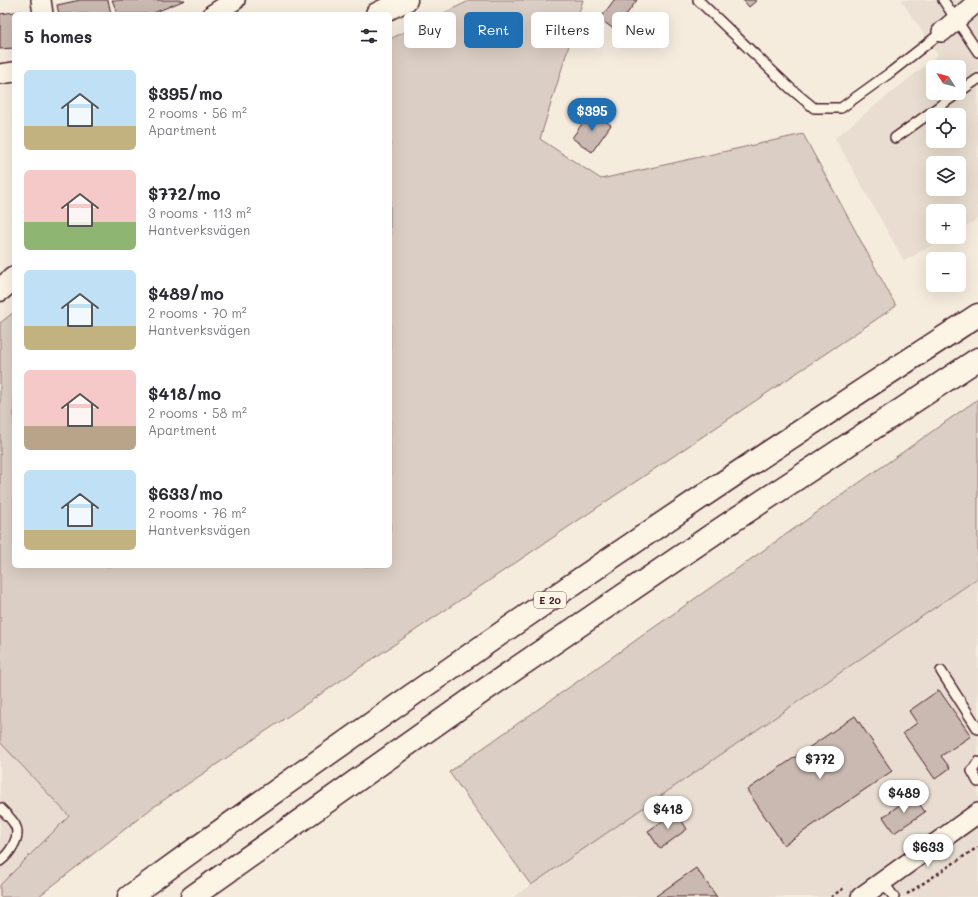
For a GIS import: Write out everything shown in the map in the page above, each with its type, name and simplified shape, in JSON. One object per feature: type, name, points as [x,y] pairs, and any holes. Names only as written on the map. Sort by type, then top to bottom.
[{"type":"main road","points":[[381,12],[406,0]]},
{"type":"main road","points":[[0,290],[12,280]]},
{"type":"main road","name":"E 20","points":[[129,897],[463,660],[703,496],[978,314]]},
{"type":"main road","points":[[192,897],[499,680],[722,528],[978,359]]},
{"type":"street","points":[[41,0],[43,12]]},
{"type":"street","points":[[216,12],[235,0]]},
{"type":"street","points":[[942,32],[978,1]]},
{"type":"street","points":[[0,74],[12,72]]},
{"type":"street","points":[[861,897],[978,814]]},
{"type":"lane","points":[[698,0],[790,88],[814,108],[841,108],[891,72],[942,32]]},
{"type":"lane","points":[[943,0],[978,52]]},
{"type":"lane","points":[[966,87],[978,79]]},
{"type":"lane","points":[[895,138],[948,100]]},
{"type":"lane","points":[[941,671],[978,729]]},
{"type":"lane","points":[[978,762],[972,771],[978,782]]},
{"type":"lane","points":[[0,808],[15,824],[17,838],[11,849],[0,861]]},
{"type":"lane","points":[[883,882],[894,897]]},
{"type":"path","points":[[903,897],[978,846]]},
{"type":"shaded area","points":[[471,0],[583,0],[579,12],[531,12],[531,48],[568,48],[540,139],[601,179],[803,134],[896,306],[152,808],[38,897],[0,897],[0,885],[69,816],[0,742],[0,323],[12,314],[12,568],[392,568],[392,38],[404,32],[404,48],[456,48],[456,12],[446,12]]},
{"type":"shaded area","points":[[901,0],[978,0],[978,219],[966,226],[966,204],[926,204],[926,244],[934,244],[904,261],[835,138],[926,65],[926,100],[966,100],[966,60],[932,60],[938,55]]},
{"type":"shaded area","points":[[978,399],[978,578],[531,885],[449,772]]},
{"type":"shaded area","points":[[978,578],[978,897],[513,897],[972,582]]},
{"type":"shaded area","points":[[0,742],[69,816],[0,885]]},
{"type":"building","points":[[80,0],[108,0],[111,12],[59,12],[57,5]]},
{"type":"building","points":[[112,0],[185,0],[156,12],[117,12]]},
{"type":"building","points":[[614,0],[637,0],[628,12],[612,12],[612,28],[604,22],[604,14]]},
{"type":"building","points":[[743,0],[757,0],[749,7]]},
{"type":"building","points":[[12,12],[12,48],[0,49],[0,14]]},
{"type":"building","points":[[591,111],[611,125],[592,152],[572,138]]},
{"type":"building","points":[[939,690],[971,736],[941,756],[950,768],[935,779],[903,733],[917,723],[909,711]]},
{"type":"building","points":[[855,716],[892,771],[784,845],[747,790]]},
{"type":"building","points":[[913,795],[925,812],[894,833],[883,817]]},
{"type":"building","points":[[676,812],[687,829],[660,849],[648,831]]},
{"type":"building","points":[[696,868],[717,897],[656,896]]}]
